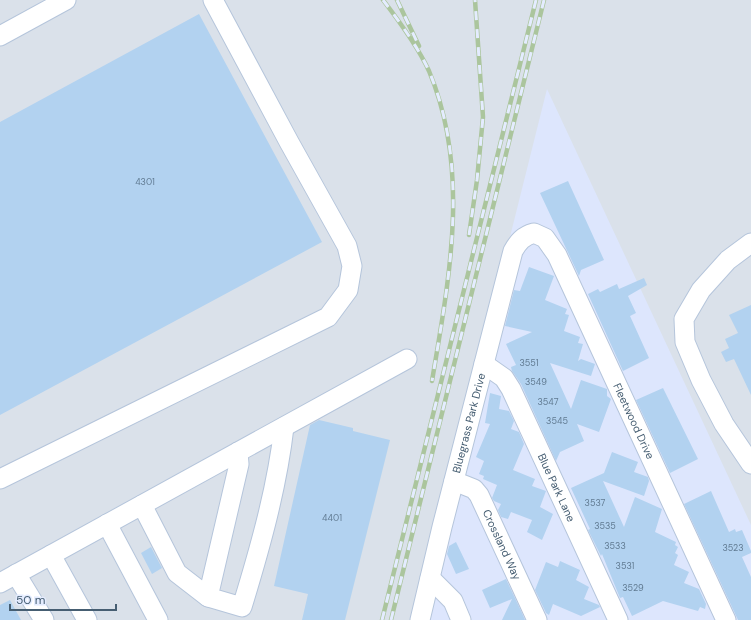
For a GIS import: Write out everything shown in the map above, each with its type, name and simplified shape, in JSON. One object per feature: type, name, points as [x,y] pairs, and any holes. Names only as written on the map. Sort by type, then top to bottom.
[{"type":"street","points":[[0,36],[66,0]]},
{"type":"street","points":[[0,479],[328,317],[348,290],[352,266],[347,246],[289,142],[214,0]]},
{"type":"street","name":"Fleetwood Drive","points":[[530,234],[534,233],[546,238],[557,255],[726,620]]},
{"type":"street","name":"Bluegrass Park Drive","points":[[420,620],[513,251],[518,242],[530,234]]},
{"type":"street","points":[[751,243],[728,260],[701,290],[684,319],[685,342],[701,380],[724,424],[751,464]]},
{"type":"street","points":[[0,582],[407,359]]},
{"type":"street","name":"Blue Park Lane","points":[[484,364],[504,378],[511,389],[618,620]]},
{"type":"street","points":[[142,505],[177,573],[208,597],[242,607],[254,570],[280,462],[284,427]]},
{"type":"street","points":[[208,597],[239,464],[238,452]]},
{"type":"street","name":"Crossland Way","points":[[454,481],[474,489],[479,495],[537,620]]},
{"type":"street","points":[[107,524],[158,620]]},
{"type":"street","points":[[51,555],[87,620]]},
{"type":"street","points":[[16,574],[44,620]]},
{"type":"street","points":[[430,578],[453,601],[462,620]]},
{"type":"shaded area","points":[[0,0],[751,0],[751,525],[547,89],[414,620],[0,620]]},
{"type":"building","points":[[199,14],[322,242],[0,415],[0,122]]},
{"type":"building","points":[[568,181],[604,260],[581,270],[579,276],[540,193]]},
{"type":"building","points":[[529,267],[554,276],[545,300],[567,309],[565,314],[569,315],[564,331],[580,337],[578,343],[583,344],[578,361],[581,359],[595,364],[591,376],[550,363],[571,409],[581,380],[607,389],[607,396],[611,399],[599,432],[577,424],[584,441],[560,452],[556,461],[521,384],[512,371],[511,367],[516,365],[506,344],[532,332],[505,326],[514,290],[520,291]]},
{"type":"building","points":[[644,278],[647,285],[628,296],[636,313],[630,316],[649,358],[623,371],[588,294],[598,289],[600,292],[617,284],[619,289]]},
{"type":"building","points":[[751,305],[751,395],[734,359],[726,362],[721,352],[729,348],[725,339],[738,333],[729,315]]},
{"type":"building","points":[[663,388],[698,459],[670,473],[636,400]]},
{"type":"building","points":[[490,393],[501,396],[499,409],[509,411],[514,421],[511,429],[519,432],[524,444],[513,470],[535,479],[532,486],[546,491],[540,507],[553,514],[542,540],[527,532],[532,520],[511,512],[508,519],[501,517],[498,510],[501,504],[494,501],[492,498],[497,485],[483,479],[484,476],[479,474],[484,461],[476,457],[490,424],[485,423]]},
{"type":"building","points":[[319,420],[353,428],[353,431],[390,440],[345,620],[302,620],[308,594],[274,586],[310,425]]},
{"type":"building","points":[[612,452],[638,462],[634,472],[648,477],[649,481],[644,496],[603,481],[624,527],[635,497],[662,509],[655,532],[676,542],[675,545],[678,547],[675,553],[678,555],[674,565],[689,572],[684,583],[699,589],[706,604],[705,609],[700,607],[698,611],[663,601],[632,616],[623,597],[620,598],[602,554],[601,556],[588,530],[590,529],[571,488],[604,473]]},
{"type":"building","points":[[711,491],[729,532],[735,529],[736,532],[742,530],[751,551],[751,553],[742,557],[751,577],[751,620],[738,620],[684,504]]},
{"type":"building","points":[[456,542],[469,569],[456,574],[447,554],[449,546]]},
{"type":"building","points":[[151,547],[162,568],[152,574],[141,553]]},
{"type":"building","points":[[560,561],[580,570],[576,580],[589,587],[584,599],[599,605],[600,607],[581,616],[553,604],[549,615],[546,613],[535,590],[546,562],[558,567]]},
{"type":"building","points":[[506,579],[525,620],[502,620],[512,599],[490,608],[482,590]]},
{"type":"building","points":[[10,600],[21,620],[0,620],[0,605]]},
{"type":"railway","points":[[383,0],[402,25],[425,62],[442,109],[450,147],[453,186],[453,225],[445,304],[432,381]]},
{"type":"railway","points":[[397,0],[419,46]]},
{"type":"railway","points":[[469,235],[477,180],[483,117],[475,0]]},
{"type":"railway","points":[[382,620],[536,0]]},
{"type":"railway","points":[[391,620],[544,0]]}]
